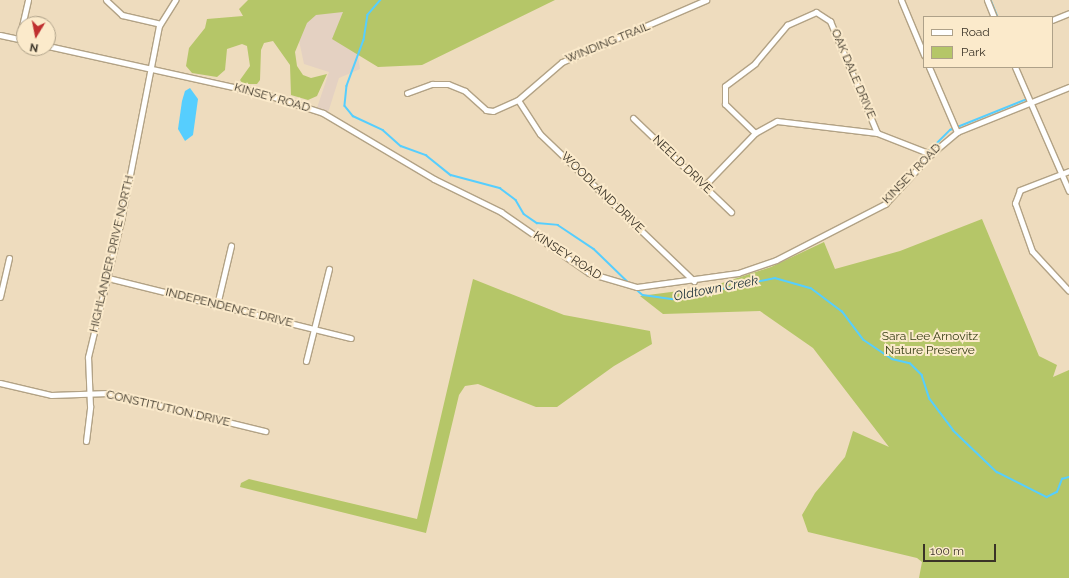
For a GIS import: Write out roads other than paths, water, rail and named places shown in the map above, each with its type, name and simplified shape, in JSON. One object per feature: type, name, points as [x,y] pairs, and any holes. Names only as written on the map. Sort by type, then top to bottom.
[{"type":"street","points":[[26,16],[28,0]]},
{"type":"street","points":[[106,0],[122,15],[160,24],[175,0]]},
{"type":"street","name":"WINDING TRAIL","points":[[407,93],[432,84],[448,84],[465,91],[490,111],[518,100],[562,62],[706,0]]},
{"type":"street","points":[[901,0],[923,53]]},
{"type":"street","points":[[987,0],[994,16]]},
{"type":"street","name":"OAK DALE DRIVE","points":[[755,133],[725,104],[725,86],[755,63],[787,25],[816,12],[830,21],[877,133]]},
{"type":"street","points":[[1053,20],[1069,13]]},
{"type":"street","name":"HIGHLANDER DRIVE NORTH","points":[[86,441],[88,357],[108,278],[160,24]]},
{"type":"street","points":[[0,35],[16,39]]},
{"type":"street","name":"KINSEY ROAD","points":[[56,48],[278,97],[323,113],[434,179],[501,212],[589,273],[627,286],[642,287],[694,281],[762,266],[873,212],[898,193],[931,154],[957,132],[1069,88]]},
{"type":"street","points":[[929,68],[957,132]]},
{"type":"street","points":[[1015,68],[1059,174],[1069,191]]},
{"type":"street","name":"WOODLAND DRIVE","points":[[518,100],[540,134],[694,281]]},
{"type":"street","name":"NEELD DRIVE","points":[[633,118],[731,212]]},
{"type":"street","points":[[704,186],[755,133],[767,125],[785,120],[877,133],[931,154]]},
{"type":"street","points":[[1069,171],[1023,188],[1016,196],[1018,215],[1032,251],[1069,291]]},
{"type":"street","points":[[217,305],[231,246]]},
{"type":"street","points":[[0,297],[9,258]]},
{"type":"street","points":[[306,360],[329,269]]},
{"type":"street","name":"INDEPENDENCE DRIVE","points":[[108,278],[351,338]]},
{"type":"street","name":"CONSTITUTION DRIVE","points":[[0,383],[50,395],[109,393],[265,431]]},
{"type":"water","points":[[190,88],[198,99],[193,135],[185,141],[178,129],[182,101],[185,91]]},
{"type":"waterway","name":"Oldtown Creek","points":[[381,0],[368,15],[364,40],[347,86],[345,106],[353,116],[383,130],[401,146],[426,155],[451,175],[500,188],[516,200],[524,214],[537,223],[558,225],[594,249],[628,282]]},
{"type":"waterway","points":[[991,0],[998,16]]},
{"type":"waterway","points":[[1018,68],[1023,78]]},
{"type":"waterway","points":[[1026,85],[1030,98]]},
{"type":"waterway","points":[[929,151],[950,130],[1027,99]]},
{"type":"waterway","points":[[920,159],[926,153]]},
{"type":"waterway","name":"Oldtown Creek","points":[[636,289],[643,295],[673,299],[775,278],[811,288],[842,311],[864,340],[892,359],[910,363],[922,375],[930,399],[953,430],[997,472],[1047,497],[1057,492],[1062,479],[1069,477]]},
{"type":"park label","name":"Sara Lee Arnovitz Nature Preserve","points":[[930,344]]}]
